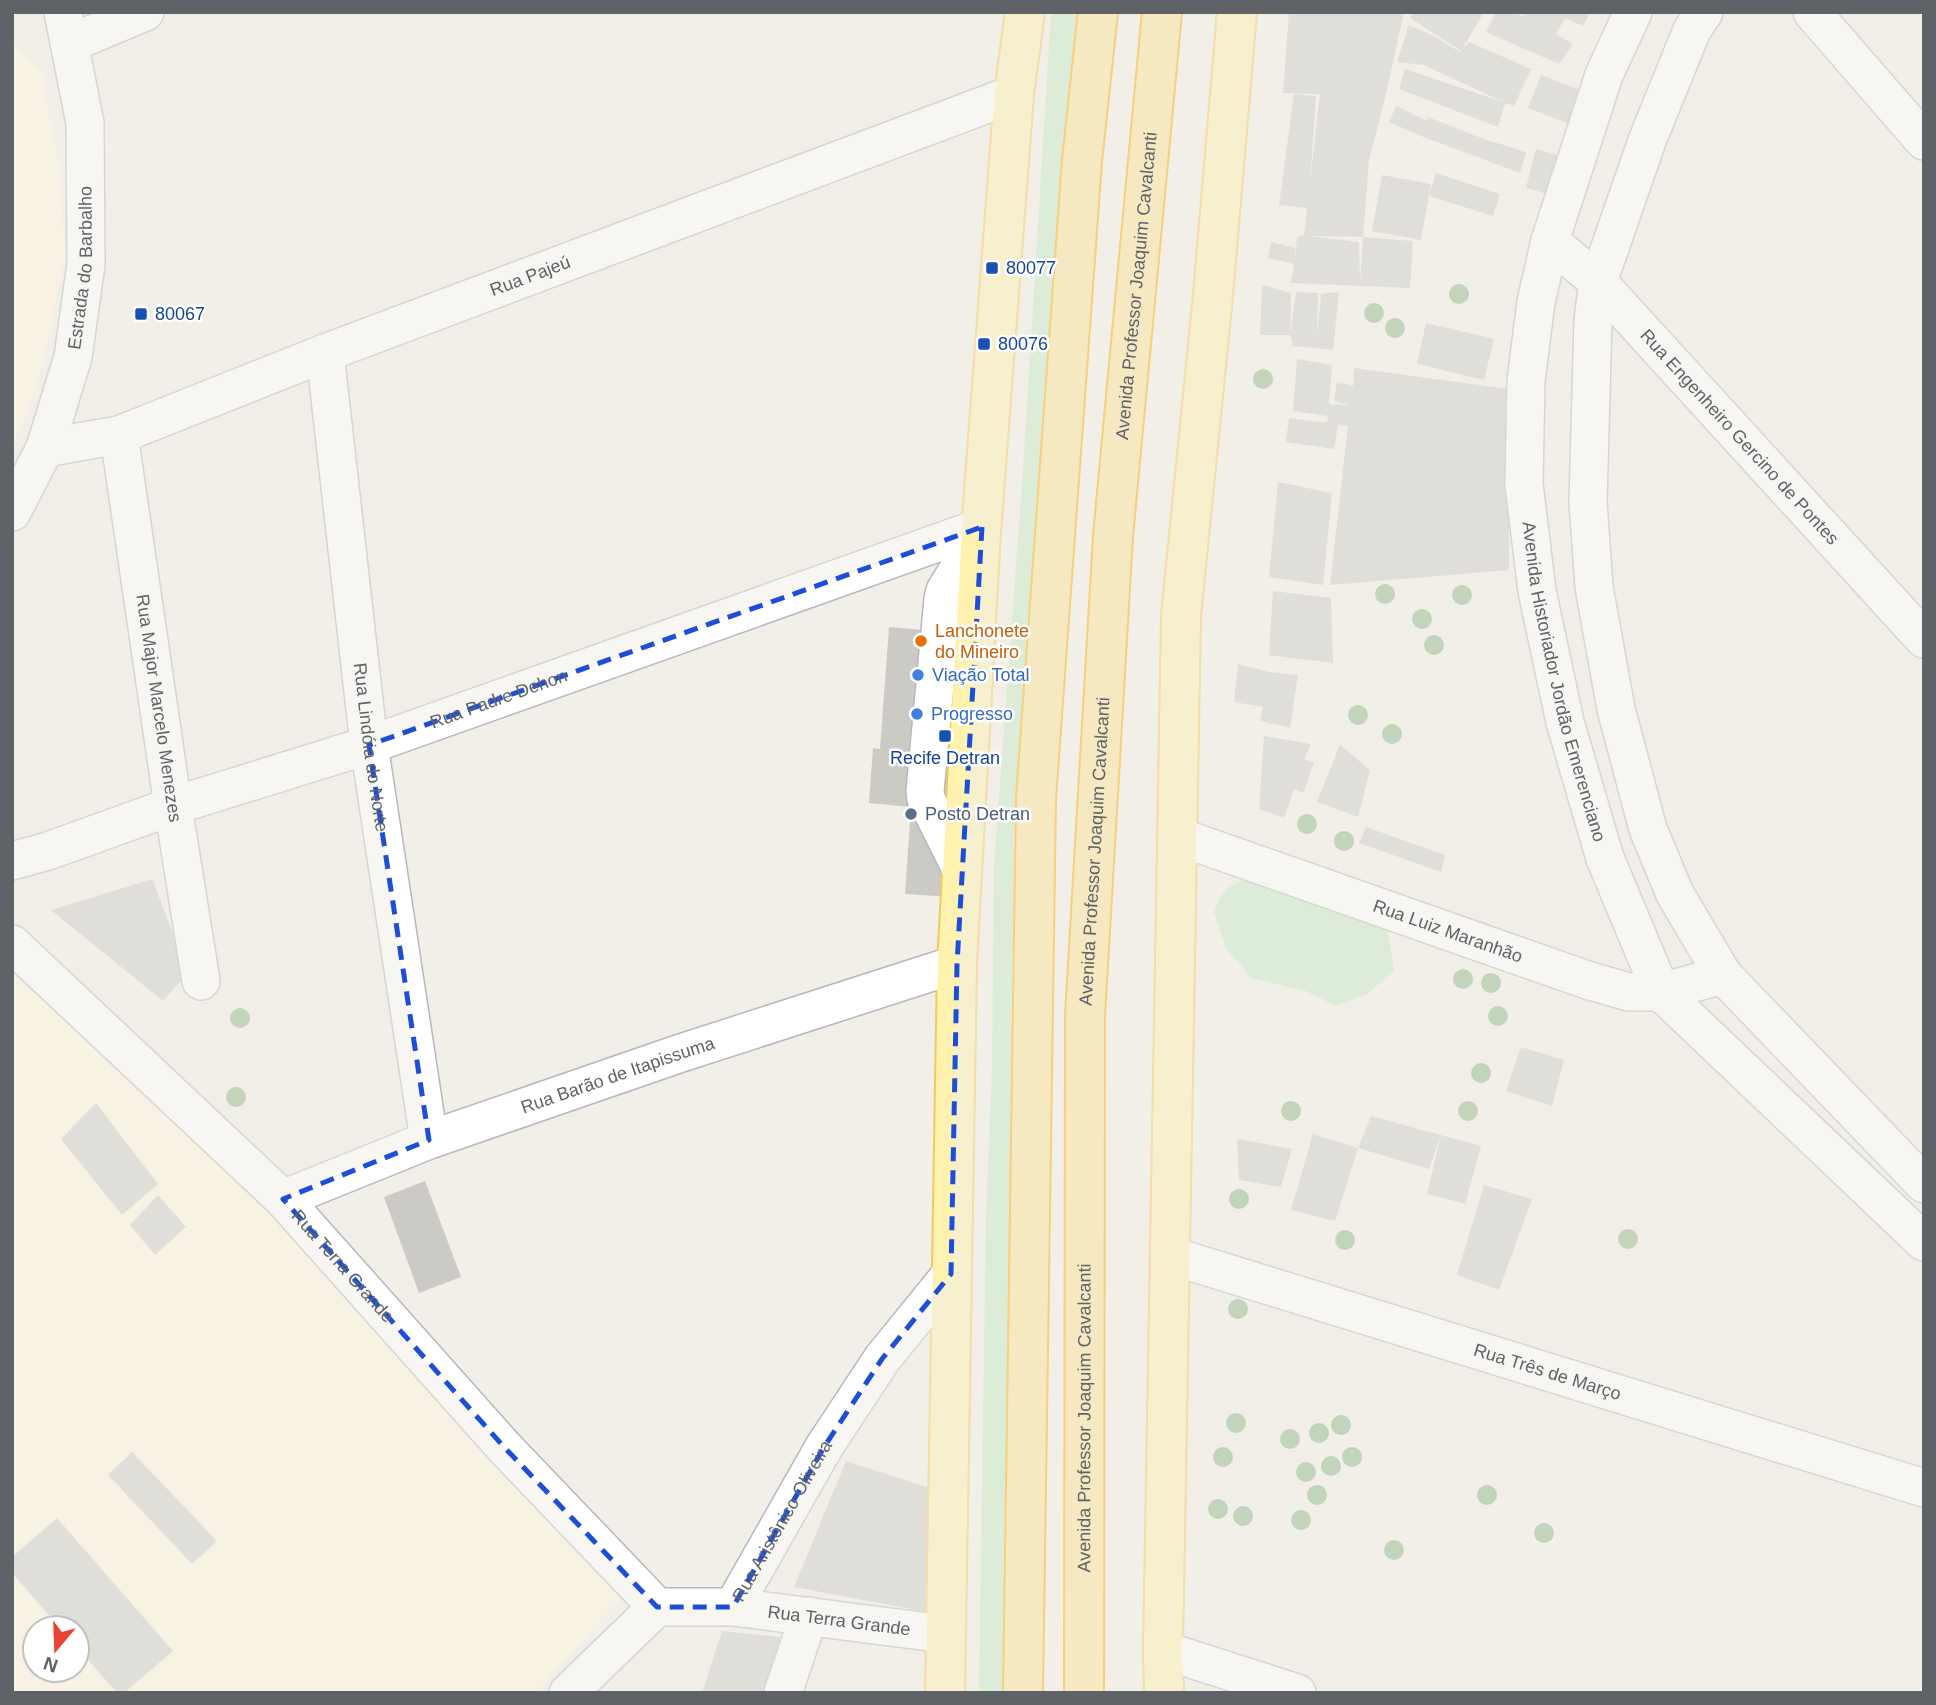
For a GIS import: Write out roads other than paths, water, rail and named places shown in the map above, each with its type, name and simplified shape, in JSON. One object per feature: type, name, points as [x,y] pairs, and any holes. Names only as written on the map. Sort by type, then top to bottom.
[{"type":"highway","points":[[1023,1693],[1037,798],[1083,161],[1098,12]]},
{"type":"highway","name":"Avenida Professor Joaquim Cavalcanti","points":[[1084,1693],[1085,1016],[1113,536],[1162,12]]},
{"type":"main road","points":[[945,1693],[957,964],[981,530],[1014,94],[1025,12]]},
{"type":"main road","points":[[1164,1693],[1181,616],[1213,295],[1237,12]]},
{"type":"street","points":[[67,28],[145,12]]},
{"type":"street","name":"Avenida Historiador Jordão Emerenciano","points":[[1633,12],[1604,75],[1550,241],[1536,302],[1526,381],[1524,484],[1537,591],[1565,722],[1605,858],[1661,992],[1924,1242]]},
{"type":"street","points":[[1704,12],[1692,30],[1647,141],[1598,282],[1593,320],[1588,502],[1594,587],[1616,709],[1648,829],[1675,894],[1723,975],[1924,1184]]},
{"type":"street","points":[[1812,12],[1924,141]]},
{"type":"street","name":"Estrada do Barbalho","points":[[12,512],[45,448],[73,357],[86,264],[85,123],[67,28]]},
{"type":"street","name":"Rua Pajeú","points":[[45,448],[119,435],[326,353],[1014,94]]},
{"type":"street","name":"Rua Engenheiro Gercino de Pontes","points":[[1550,241],[1598,282],[1924,639]]},
{"type":"street","name":"Rua Lindóia do Norte","points":[[326,353],[369,745],[429,1140]]},
{"type":"street","name":"Rua Major Marcelo Menezes","points":[[119,435],[201,981]]},
{"type":"street","name":"Rua Padre Dehon","points":[[12,861],[48,851],[173,806],[369,745],[981,530]]},
{"type":"street","name":"Rua Luiz Maranhão","points":[[1177,836],[1590,981],[1629,992],[1661,992],[1723,975]]},
{"type":"street","name":"Rua Terra Grande","points":[[12,944],[283,1199],[504,1447],[657,1607]]},
{"type":"street","name":"Rua Barão de Itapissuma","points":[[283,1199],[429,1140],[681,1053],[957,964]]},
{"type":"street","name":"Rua Três de Março","points":[[1169,1255],[1924,1488]]},
{"type":"street","name":"Rua Aristônico Oliveira","points":[[657,1607],[733,1607],[831,1436],[882,1359],[951,1274]]},
{"type":"street","points":[[568,1693],[657,1607]]},
{"type":"street","name":"Rua Terra Grande","points":[[733,1607],[945,1634]]},
{"type":"street","points":[[783,1693],[808,1616]]},
{"type":"street","points":[[1163,1650],[1297,1693]]},
{"type":"place","name":"80077","points":[[992,268]]},
{"type":"place","name":"80067","points":[[141,314]]},
{"type":"place","name":"80076","points":[[984,344]]},
{"type":"place","name":"Lanchonete do Mineiro","points":[[921,641]]},
{"type":"place","name":"Viação Total","points":[[918,675]]},
{"type":"place","name":"Progresso","points":[[917,714]]},
{"type":"place","name":"Recife Detran","points":[[945,736]]},
{"type":"place","name":"Posto Detran","points":[[911,814]]}]
